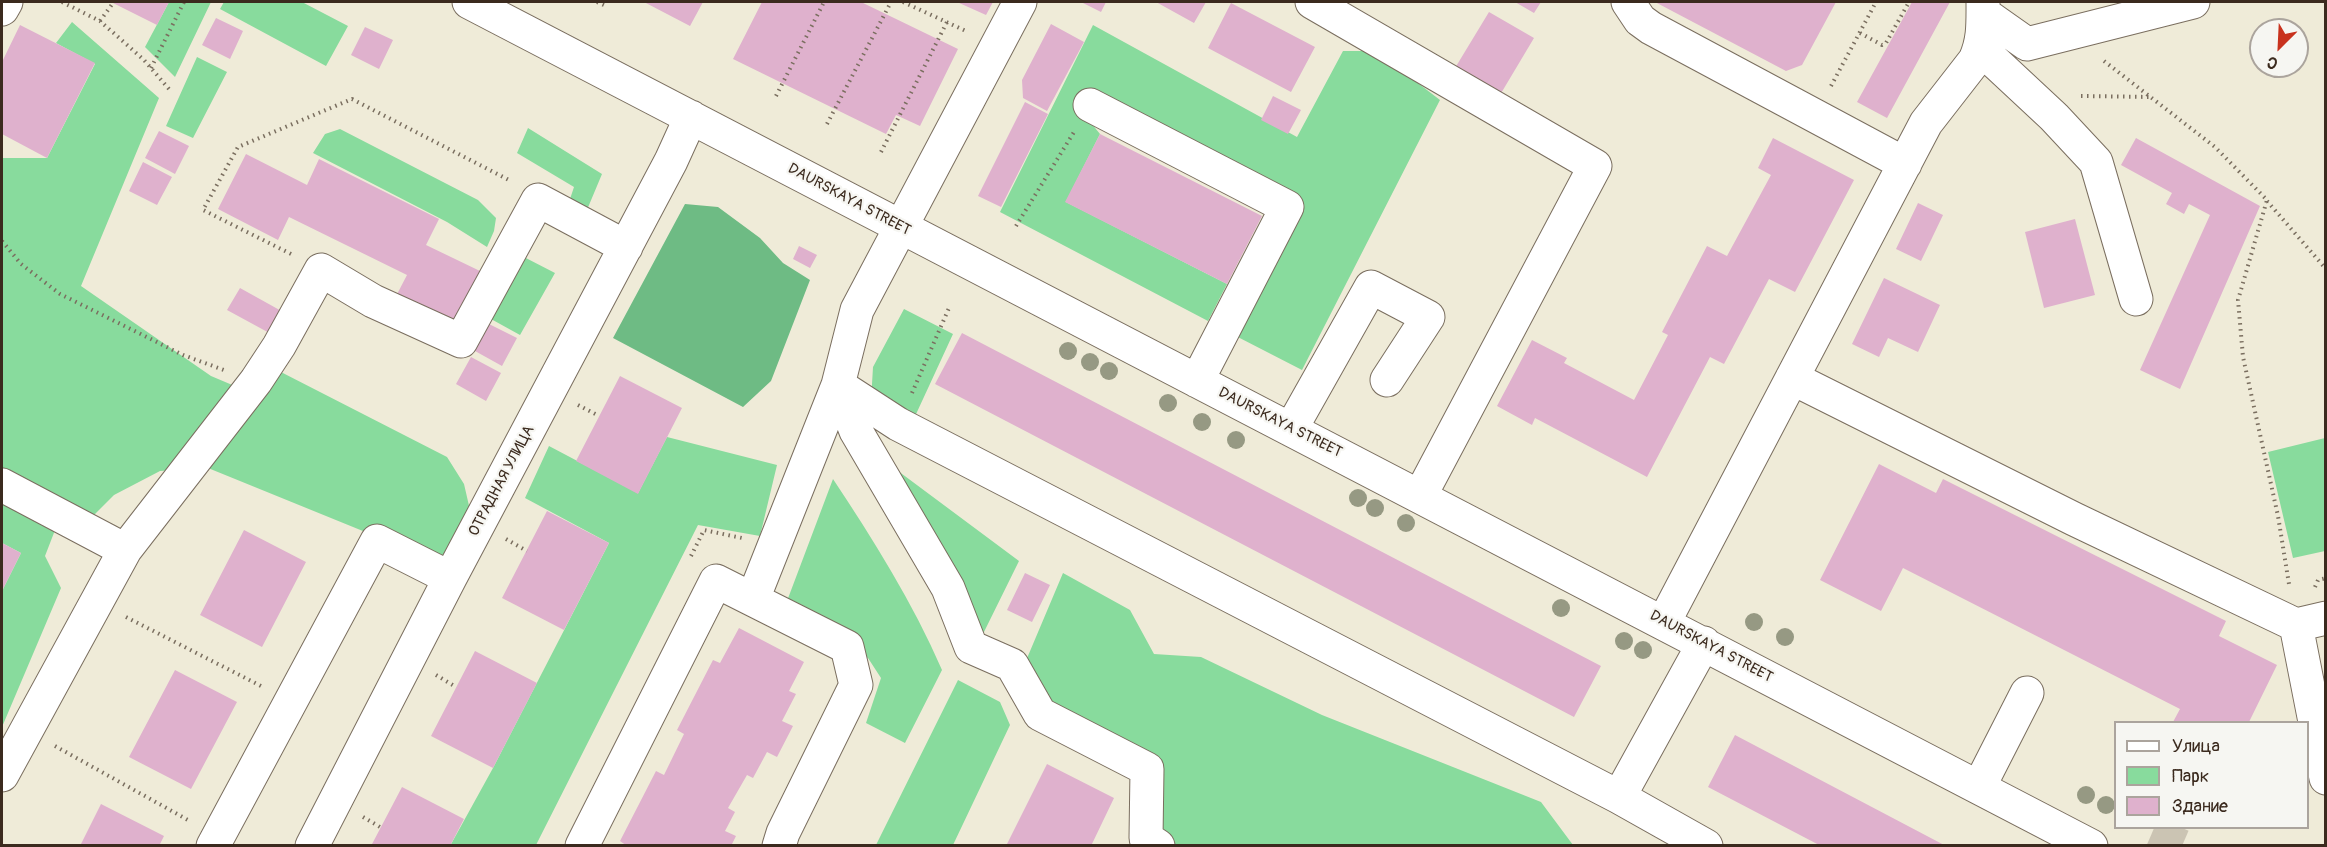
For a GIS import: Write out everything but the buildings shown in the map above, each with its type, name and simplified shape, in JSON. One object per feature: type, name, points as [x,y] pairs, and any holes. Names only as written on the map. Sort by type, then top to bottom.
[{"type":"street","points":[[2,9],[6,2]]},
{"type":"street","name":"DAURSKAYA STREET","points":[[469,2],[2091,846]]},
{"type":"street","points":[[753,599],[838,385],[857,310],[1020,2]]},
{"type":"street","points":[[1312,2],[1595,166],[1420,496]]},
{"type":"street","points":[[1628,2],[1640,20],[1651,28],[1905,164]]},
{"type":"street","points":[[1983,7],[2027,44],[2193,2]]},
{"type":"street","points":[[1664,622],[1931,116],[1968,70],[1980,48],[1984,27],[1983,7]]},
{"type":"street","points":[[1980,48],[2096,162],[2136,299]]},
{"type":"street","points":[[1090,105],[1287,207],[1197,381]]},
{"type":"street","name":"ОТРАДНАЯ УЛИЦА","points":[[312,846],[450,578],[671,161],[691,117]]},
{"type":"street","points":[[2,775],[124,550],[256,381],[279,346],[321,270],[373,300],[461,341],[538,200],[626,247]]},
{"type":"street","points":[[1291,429],[1371,287],[1428,317],[1387,380]]},
{"type":"street","points":[[1792,378],[2064,514],[2311,622],[2325,778]]},
{"type":"street","points":[[838,385],[898,424],[1619,797],[1706,846]]},
{"type":"street","points":[[838,385],[856,431],[948,588],[971,647],[1012,665],[1040,714],[1147,769],[1149,843]]},
{"type":"street","points":[[2,485],[124,550]]},
{"type":"street","points":[[215,841],[377,541],[450,578]]},
{"type":"street","points":[[582,846],[716,581],[847,647],[856,685],[783,833],[779,846]]},
{"type":"street","points":[[1619,797],[1704,643]]},
{"type":"street","points":[[1979,787],[2027,693]]},
{"type":"path","points":[[62,2],[100,21],[151,68],[169,89]]},
{"type":"path","points":[[151,68],[184,2]]},
{"type":"path","points":[[597,2],[606,6]]},
{"type":"path","points":[[776,96],[824,2]]},
{"type":"path","points":[[827,124],[891,2]]},
{"type":"path","points":[[903,2],[997,45]]},
{"type":"path","points":[[1815,116],[1876,2]]},
{"type":"path","points":[[1860,33],[1882,45],[1886,43],[1909,2]]},
{"type":"path","points":[[100,21],[113,3]]},
{"type":"path","points":[[881,152],[947,22]]},
{"type":"path","points":[[2099,57],[2215,147],[2267,200],[2325,269]]},
{"type":"path","points":[[2029,94],[2151,97]]},
{"type":"path","points":[[321,270],[203,210],[238,147],[352,99],[504,176],[538,200]]},
{"type":"path","points":[[1016,226],[1090,105]]},
{"type":"path","points":[[2267,200],[2238,300],[2243,357],[2278,516],[2311,622]]},
{"type":"path","points":[[2,241],[21,264],[60,294],[183,355],[256,381]]},
{"type":"path","points":[[898,424],[949,308]]},
{"type":"path","points":[[96,602],[291,700]]},
{"type":"path","points":[[26,730],[215,841]]},
{"type":"green space","points":[[169,2],[211,2],[175,77],[145,47]]},
{"type":"green space","points":[[224,2],[302,2],[348,26],[326,66],[220,9]]},
{"type":"green space","points":[[72,22],[159,98],[81,286],[211,376],[237,387],[258,406],[277,370],[447,457],[464,484],[470,510],[444,564],[208,468],[160,471],[114,495],[90,519],[2,476],[2,158],[47,158],[95,64],[56,43]]},
{"type":"green space","points":[[1093,25],[1297,137],[1343,51],[1376,51],[1440,100],[1302,370],[1230,333],[1294,207],[1078,107],[1100,134],[1066,202],[1227,284],[1208,321],[1000,212]]},
{"type":"green space","points":[[197,57],[227,72],[193,138],[166,126]]},
{"type":"green space","points":[[528,128],[602,174],[584,217],[567,208],[574,187],[517,153]]},
{"type":"green space","points":[[340,129],[478,200],[496,218],[494,231],[487,247],[447,222],[313,153],[325,134]]},
{"type":"green space","points":[[685,204],[718,207],[760,238],[783,263],[810,280],[771,381],[743,407],[613,338]]},
{"type":"green space","points":[[522,256],[555,273],[520,335],[491,319]]},
{"type":"green space","points":[[904,309],[953,334],[911,425],[871,401],[873,367]]},
{"type":"green space","points":[[667,437],[777,465],[760,536],[698,525],[536,845],[450,846],[493,768],[609,543],[525,498],[549,446],[638,493]]},
{"type":"green space","points":[[2325,438],[2325,551],[2293,558],[2268,452]]},
{"type":"green space","points":[[886,462],[1019,561],[981,638]]},
{"type":"green space","points":[[833,479],[892,572],[942,670],[905,743],[866,723],[881,678],[868,658],[784,609]]},
{"type":"green space","points":[[2,496],[57,525],[45,556],[61,588],[2,727],[2,591],[21,553],[2,543]]},
{"type":"green space","points":[[1063,573],[1130,610],[1154,654],[1201,657],[1322,715],[1541,802],[1573,845],[1175,845],[1155,832],[1155,766],[1046,707],[1025,663]]},
{"type":"green space","points":[[958,680],[1000,702],[1010,725],[953,845],[876,845]]},
{"type":"tunnel","points":[[2152,833],[2182,846]]}]
